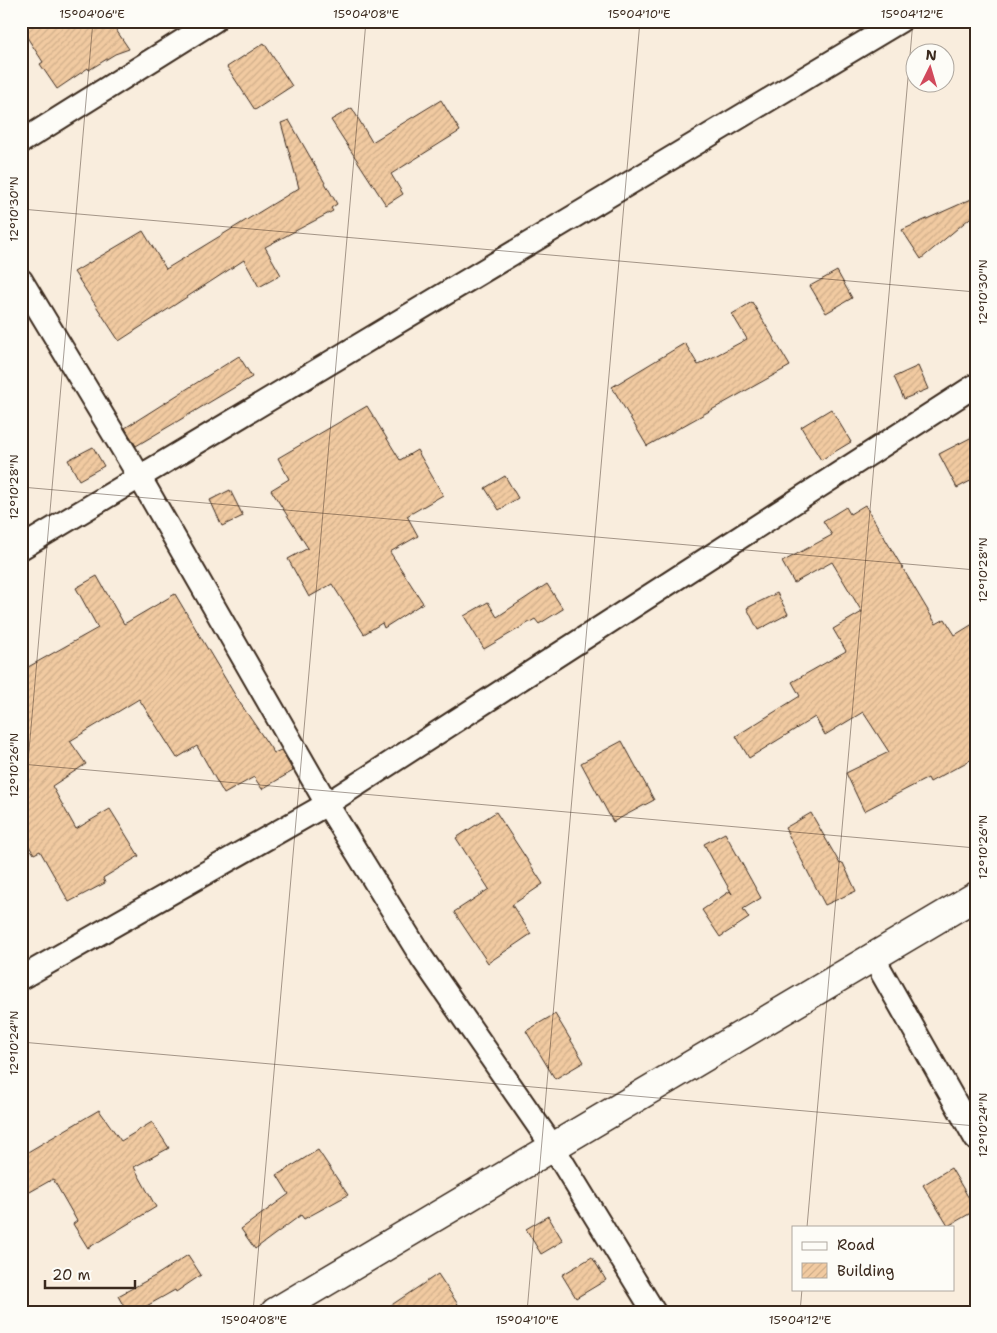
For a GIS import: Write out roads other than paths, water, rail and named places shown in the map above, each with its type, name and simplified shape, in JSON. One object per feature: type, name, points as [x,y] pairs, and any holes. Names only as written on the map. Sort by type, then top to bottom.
[{"type":"street","points":[[21,142],[214,21]]},
{"type":"street","points":[[21,548],[900,21]]},
{"type":"street","points":[[21,280],[139,476],[327,804],[422,958],[553,1147],[654,1312]]},
{"type":"street","points":[[21,978],[327,804],[976,385]]},
{"type":"street","points":[[275,1312],[976,896]]},
{"type":"street","points":[[873,957],[976,1139]]}]
